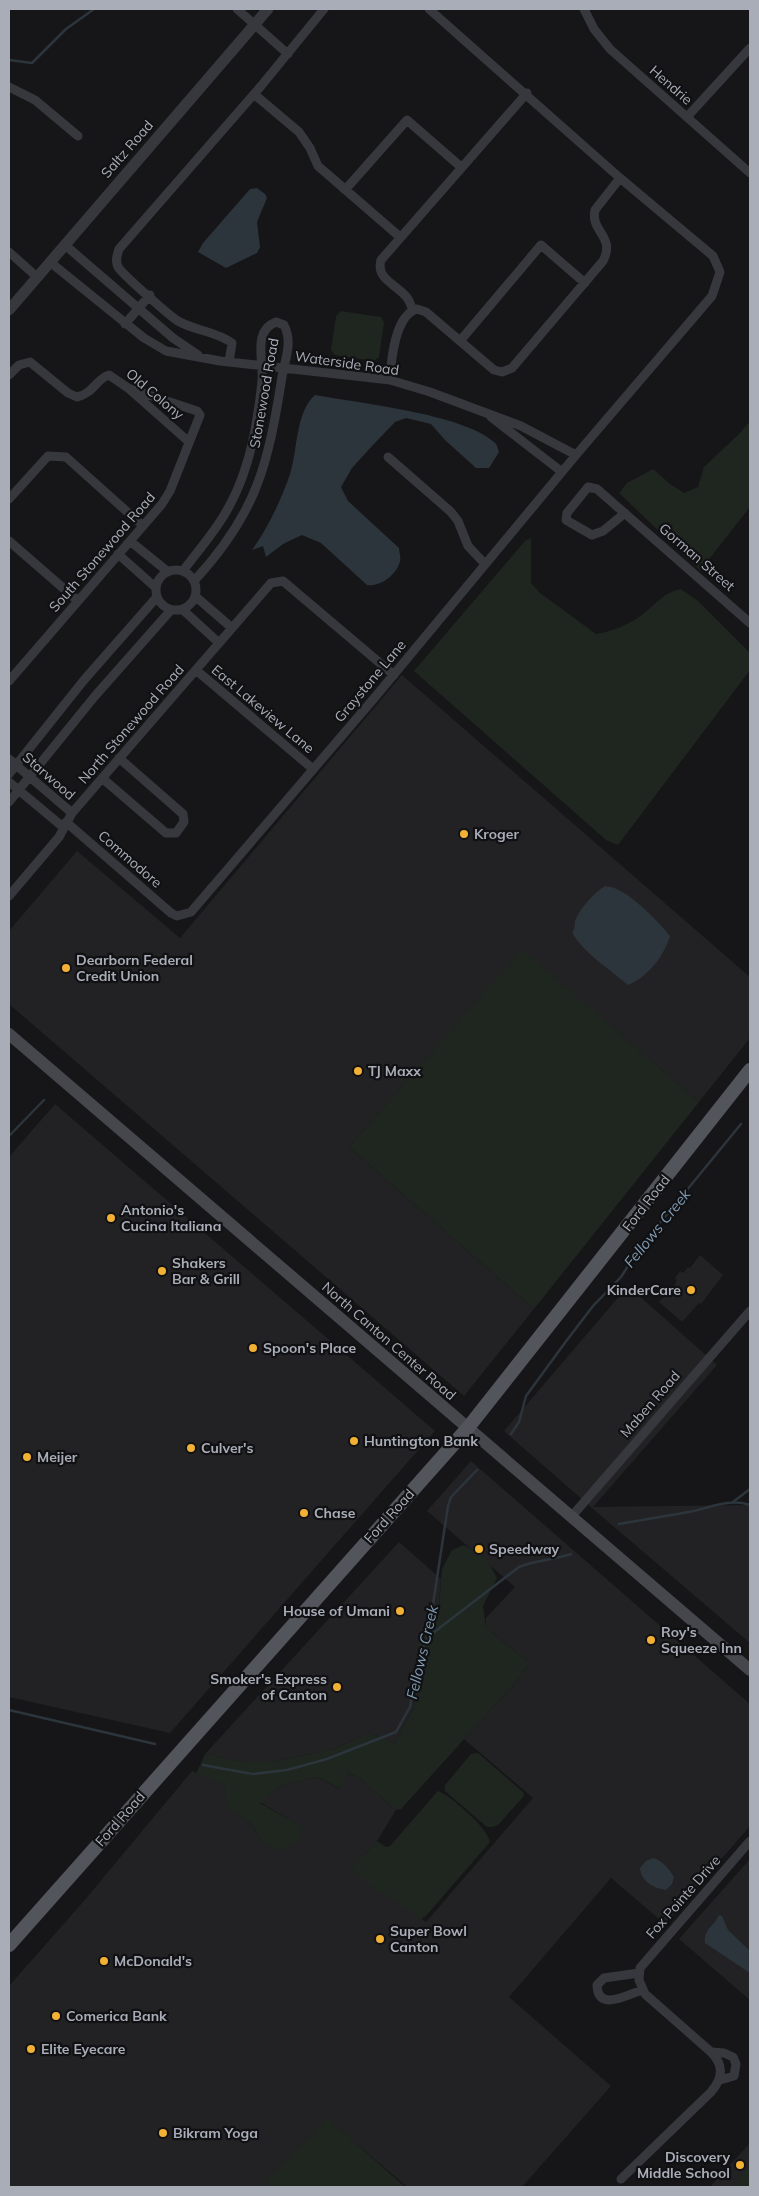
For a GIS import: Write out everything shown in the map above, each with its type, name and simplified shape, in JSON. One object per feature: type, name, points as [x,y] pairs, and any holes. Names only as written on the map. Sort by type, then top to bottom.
[{"type":"main road","name":"North Canton Center Road","points":[[9,1034],[750,1670]]},
{"type":"main road","name":"Ford Road","points":[[9,1945],[467,1429],[750,1070]]},
{"type":"street","points":[[237,9],[288,54]]},
{"type":"street","name":"Saltz Road","points":[[9,310],[268,9]]},
{"type":"street","points":[[229,362],[232,343],[223,336],[179,322],[117,266],[116,257],[119,249],[254,94],[324,9]]},
{"type":"street","name":"Graystone Lane","points":[[177,916],[191,912],[394,675],[576,455],[712,296],[720,272],[713,256],[620,178],[527,93],[430,9]]},
{"type":"street","name":"Hendrie","points":[[584,9],[594,29],[610,49],[750,172]]},
{"type":"street","points":[[687,117],[750,48]]},
{"type":"street","points":[[9,87],[35,100],[78,136]]},
{"type":"street","points":[[413,310],[407,297],[385,279],[380,268],[383,257],[527,93]]},
{"type":"street","points":[[254,94],[287,120],[310,148],[318,166],[400,237]]},
{"type":"street","points":[[345,190],[407,120],[461,167]]},
{"type":"street","points":[[390,380],[400,326],[406,316],[413,310],[420,309],[426,312],[494,370],[502,372],[509,370],[603,261],[607,251],[606,239],[595,224],[595,210],[620,178]]},
{"type":"street","name":"Waterside Road","points":[[65,244],[138,309],[173,338],[202,358]]},
{"type":"street","points":[[460,341],[541,245],[585,283]]},
{"type":"street","points":[[9,252],[37,277]]},
{"type":"street","name":"Waterside Road","points":[[50,262],[125,324],[166,351],[229,362],[333,372],[390,380],[430,392],[521,426],[576,455]]},
{"type":"street","points":[[125,324],[150,296]]},
{"type":"street","name":"Stonewood Road","points":[[183,571],[226,512],[250,456],[262,379],[260,349],[263,334],[269,324],[276,322],[284,325],[289,334],[274,426],[258,488],[225,545],[194,581]]},
{"type":"street","name":"Old Colony","points":[[9,375],[24,363],[34,364],[68,393],[77,397],[89,392],[103,378],[110,375],[128,388],[189,442]]},
{"type":"street","name":"South Stonewood Road","points":[[9,680],[167,497],[200,415],[197,411],[128,388]]},
{"type":"street","name":"Waterside Road","points":[[485,412],[562,472]]},
{"type":"street","points":[[9,499],[48,456],[66,457],[143,526]]},
{"type":"street","points":[[388,457],[451,512],[458,521],[468,546],[485,564]]},
{"type":"street","name":"Gorman Street","points":[[625,513],[603,531],[592,535],[566,520],[567,514],[588,487],[597,489],[625,513],[750,623]]},
{"type":"street","points":[[9,540],[78,601]]},
{"type":"street","points":[[130,541],[167,571],[183,571],[194,581],[195,596],[191,604],[183,610],[164,608],[156,598],[155,587],[159,578],[167,571]]},
{"type":"street","points":[[118,554],[155,587]]},
{"type":"street","name":"North Stonewood Road","points":[[9,896],[59,837],[64,824],[72,813],[271,583],[283,581],[394,675]]},
{"type":"street","points":[[195,596],[232,628]]},
{"type":"street","points":[[9,774],[84,680],[156,598]]},
{"type":"street","points":[[9,802],[95,696],[170,610]]},
{"type":"street","points":[[183,610],[219,643]]},
{"type":"street","points":[[9,669],[9,680]]},
{"type":"street","name":"East Lakeview Lane","points":[[196,670],[313,769]]},
{"type":"street","points":[[102,778],[166,833],[176,832],[184,822],[183,814],[119,758]]},
{"type":"street","name":"Starwood","points":[[9,759],[72,813]]},
{"type":"street","points":[[9,782],[64,824]]},
{"type":"street","name":"Commodore","points":[[64,824],[177,916]]},
{"type":"street","name":"Maben Road","points":[[572,1516],[750,1310]]},
{"type":"street","name":"Fox Pointe Drive","points":[[639,1973],[644,1962],[750,1841]]},
{"type":"street","points":[[621,2179],[711,2092],[720,2080],[720,2066],[711,2052],[642,1990],[639,1973],[604,1978],[597,1985],[598,1994],[602,1999],[609,2001],[642,1990]]},
{"type":"street","points":[[711,2052],[724,2052],[733,2057],[736,2064],[734,2076],[720,2080]]},
{"type":"shaded area","points":[[257,188],[267,198],[257,222],[260,247],[257,253],[226,268],[198,252],[203,243],[250,189]]},
{"type":"shaded area","points":[[341,311],[381,317],[384,322],[379,357],[374,361],[335,355],[331,350],[336,316]]},
{"type":"shaded area","points":[[315,395],[435,417],[479,432],[494,442],[498,448],[499,452],[489,468],[476,468],[445,440],[431,424],[406,418],[395,422],[352,468],[341,487],[348,501],[399,548],[400,559],[395,571],[387,579],[377,584],[367,585],[321,543],[302,535],[283,544],[266,557],[263,546],[252,550],[269,523],[283,494],[293,464],[300,422]]},
{"type":"shaded area","points":[[750,421],[750,507],[706,563],[710,573],[701,571],[619,493],[627,483],[653,469],[684,493],[698,487],[704,467]]},
{"type":"shaded area","points":[[531,538],[531,583],[540,593],[596,634],[615,629],[638,618],[665,596],[681,589],[698,601],[750,653],[750,670],[618,845],[606,840],[414,671],[525,541]]},
{"type":"shaded area","points":[[402,675],[750,977],[750,1038],[699,1102],[522,950],[349,1147],[534,1309],[464,1396],[9,1004],[9,931],[77,851],[180,938]]},
{"type":"shaded area","points":[[605,886],[622,892],[631,898],[658,922],[670,936],[664,951],[654,965],[642,977],[628,985],[589,953],[572,932],[577,916],[584,906]]},
{"type":"shaded area","points":[[522,949],[699,1102],[534,1309],[349,1147]]},
{"type":"shaded area","points":[[55,1104],[435,1431],[170,1733],[9,1697],[9,1157]]},
{"type":"shaded area","name":"KinderCare","points":[[700,1255],[723,1275],[701,1304],[699,1303],[682,1322],[659,1302],[673,1288],[677,1280],[675,1278],[680,1271],[683,1273],[688,1267],[690,1268]]},
{"type":"shaded area","points":[[628,1286],[717,1365],[593,1507],[750,1505],[750,1643],[504,1431]]},
{"type":"shaded area","points":[[471,1461],[750,1704],[750,1826],[665,1924],[611,1878],[509,1997],[611,2086],[522,2187],[407,2187],[330,2121],[266,2187],[9,2187],[9,1986],[83,1902],[192,1771],[224,1785],[228,1806],[251,1824],[264,1844],[303,1828],[260,1802],[281,1785],[318,1777],[339,1789],[346,1773],[358,1777],[396,1810],[377,1841],[357,1862],[426,1922],[533,1798],[464,1739],[515,1683],[530,1663],[486,1628],[486,1618],[515,1587],[427,1511]]},
{"type":"shaded area","points":[[399,1542],[441,1579],[439,1605],[417,1643],[419,1690],[413,1709],[395,1743],[369,1733],[336,1748],[272,1762],[245,1762],[205,1754]]},
{"type":"shaded area","points":[[464,1545],[486,1558],[497,1578],[483,1606],[486,1628],[530,1663],[515,1683],[401,1809],[396,1810],[358,1777],[347,1773],[340,1789],[318,1777],[281,1785],[260,1803],[304,1828],[295,1843],[280,1851],[264,1844],[251,1824],[227,1806],[224,1785],[196,1774],[205,1754],[245,1762],[272,1762],[336,1748],[369,1733],[395,1743],[413,1709],[419,1690],[417,1643],[439,1605],[442,1569],[452,1550]]},
{"type":"shaded area","points":[[478,1753],[523,1792],[524,1796],[498,1825],[493,1827],[487,1827],[445,1791],[445,1785],[471,1754]]},
{"type":"shaded area","points":[[438,1791],[468,1813],[483,1829],[490,1842],[425,1917],[420,1919],[386,1894],[379,1893],[351,1868],[377,1841],[386,1847],[390,1846]]},
{"type":"shaded area","points":[[653,1858],[668,1868],[674,1877],[672,1884],[666,1890],[649,1884],[641,1873],[640,1868],[646,1861]]},
{"type":"shaded area","points":[[750,1859],[750,2000],[679,1939]]},
{"type":"shaded area","points":[[719,1915],[722,1916],[728,1930],[750,1951],[750,1973],[705,1943],[707,1931]]},
{"type":"shaded area","points":[[326,2120],[330,2120],[405,2187],[261,2187]]},
{"type":"shaded area","name":"Discovery Middle School","points":[[750,2143],[750,2187],[710,2187]]},
{"type":"shaded area","points":[[750,2166],[750,2187],[732,2187]]},
{"type":"waterway","points":[[9,60],[32,63],[66,29],[94,9]]},
{"type":"waterway","points":[[9,1136],[44,1100]]},
{"type":"waterway","name":"Fellows Creek","points":[[511,1434],[519,1422],[526,1396],[567,1340],[593,1306],[621,1277],[641,1246],[741,1124]]},
{"type":"waterway","name":"Fellows Creek","points":[[203,1765],[253,1774],[287,1770],[327,1759],[396,1732],[410,1707],[419,1655],[428,1637],[448,1506],[451,1497],[477,1470]]},
{"type":"waterway","points":[[733,1502],[750,1489]]},
{"type":"waterway","points":[[619,1524],[689,1512],[719,1504],[742,1503],[750,1505]]},
{"type":"waterway","points":[[429,1636],[519,1567],[571,1554]]},
{"type":"waterway","name":"Fellows Creek","points":[[9,1710],[155,1744]]},
{"type":"place","name":"Kroger","points":[[464,834]]},
{"type":"place","name":"Dearborn Federal Credit Union","points":[[66,968]]},
{"type":"place","name":"TJ Maxx","points":[[358,1071]]},
{"type":"place","name":"Antonio's Cucina Italiana","points":[[111,1218]]},
{"type":"place","name":"Shakers Bar & Grill","points":[[162,1271]]},
{"type":"place","name":"KinderCare","points":[[691,1290]]},
{"type":"place","name":"Spoon's Place","points":[[253,1348]]},
{"type":"place","name":"Huntington Bank","points":[[354,1441]]},
{"type":"place","name":"Culver's","points":[[191,1448]]},
{"type":"place","name":"Meijer","points":[[27,1457]]},
{"type":"place","name":"Chase","points":[[304,1513]]},
{"type":"place","name":"Speedway","points":[[479,1549]]},
{"type":"place","name":"House of Umani","points":[[400,1611]]},
{"type":"place","name":"Roy's Squeeze Inn","points":[[651,1640]]},
{"type":"place","name":"Smoker's Express of Canton","points":[[337,1687]]},
{"type":"place","name":"Super Bowl Canton","points":[[380,1939]]},
{"type":"place","name":"McDonald's","points":[[104,1961]]},
{"type":"place","name":"Comerica Bank","points":[[56,2016]]},
{"type":"place","name":"Elite Eyecare","points":[[31,2049]]},
{"type":"place","name":"Bikram Yoga","points":[[163,2133]]},
{"type":"place","name":"Discovery Middle School","points":[[740,2165]]}]
